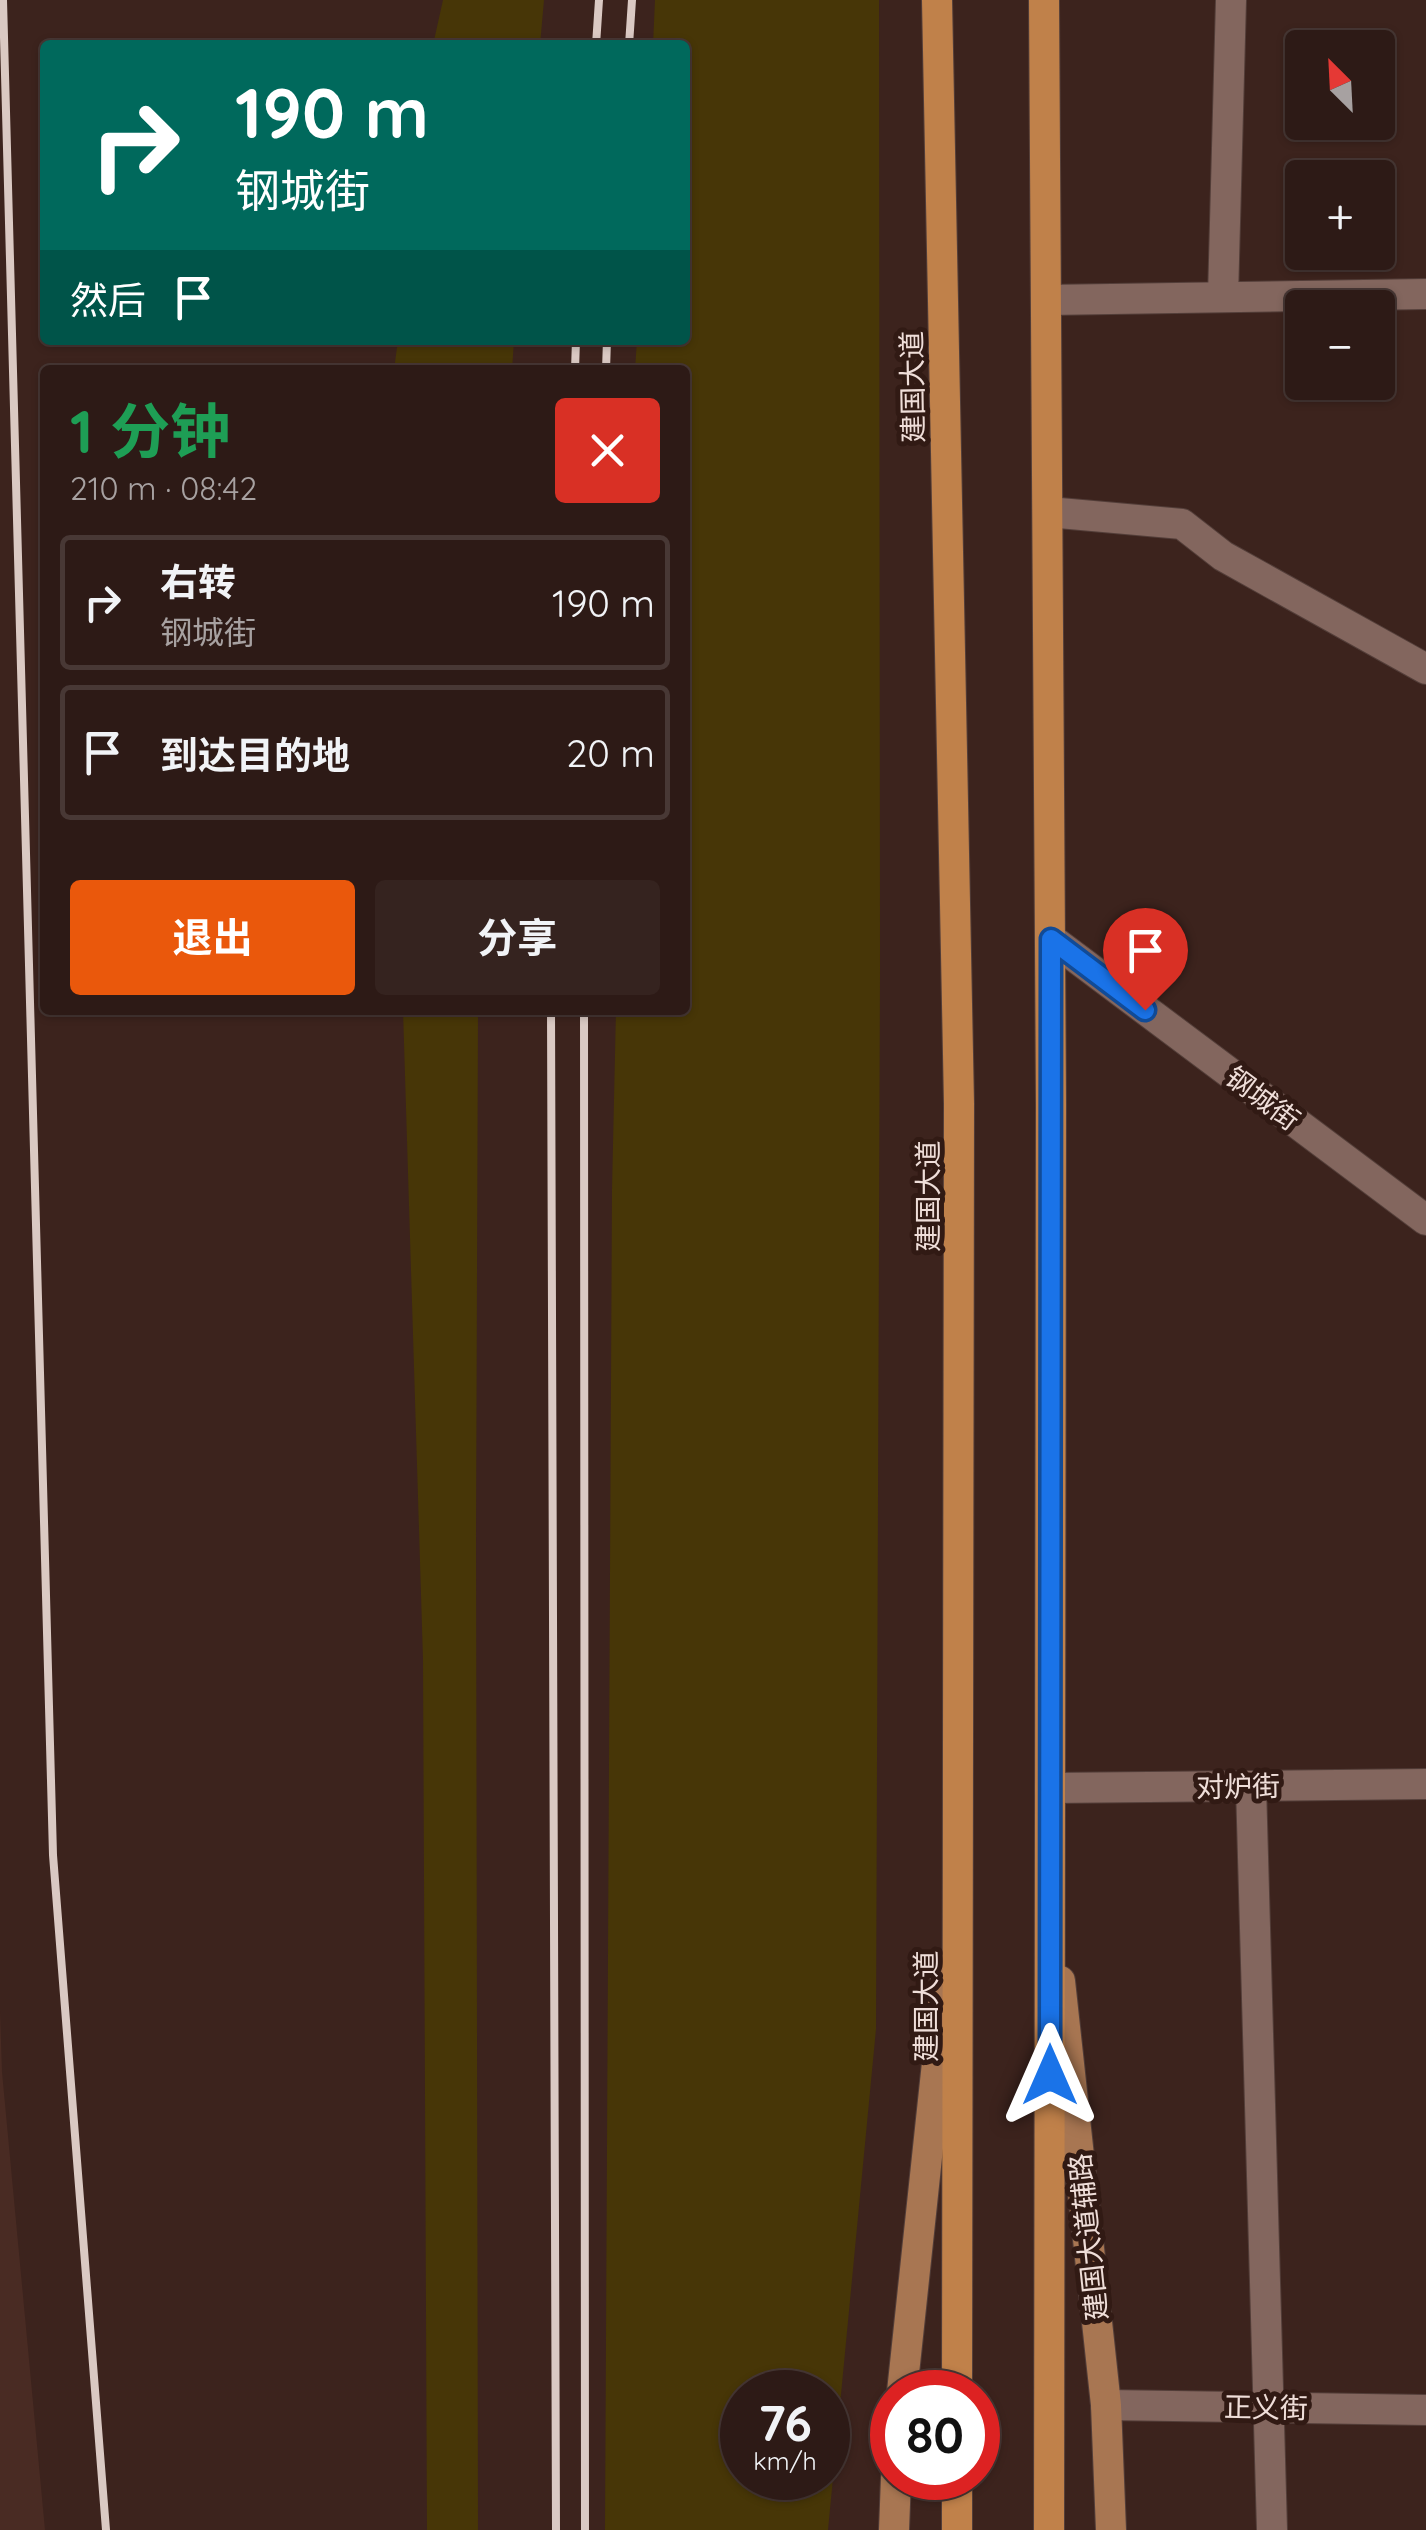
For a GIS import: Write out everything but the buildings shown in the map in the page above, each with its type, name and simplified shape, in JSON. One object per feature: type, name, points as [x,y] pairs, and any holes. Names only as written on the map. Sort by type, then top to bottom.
[{"type":"highway","name":"建国大道","points":[[937,0],[959,1104],[957,2370]]},
{"type":"highway","points":[[1044,0],[1051,939],[1049,2530]]},
{"type":"highway","points":[[957,2500],[957,2530]]},
{"type":"main road","points":[[904,2370],[958,1862]]},
{"type":"main road","name":"建国大道辅路","points":[[1050,1885],[1106,2405],[1111,2530]]},
{"type":"main road","points":[[894,2530],[895,2500]]},
{"type":"street","points":[[1223,297],[1231,0]]},
{"type":"street","points":[[1047,300],[1426,294]]},
{"type":"street","points":[[1048,512],[1182,524],[1223,556],[1426,669]]},
{"type":"street","name":"钢城街","points":[[1051,939],[1426,1220]]},
{"type":"street","name":"对炉街","points":[[1050,1788],[1426,1784]]},
{"type":"street","points":[[1251,1786],[1272,2530]]},
{"type":"street","name":"正义街","points":[[1106,2405],[1426,2410]]},
{"type":"shaded area","points":[[443,0],[544,0],[540,40],[434,40]]},
{"type":"shaded area","points":[[655,0],[879,0],[876,2029],[843,2370],[720,2370],[720,2500],[831,2500],[828,2530],[605,2530],[616,1015],[690,1015],[690,365],[635,365],[637,345],[690,345],[690,40],[653,40]]},
{"type":"shaded area","points":[[397,345],[514,345],[512,365],[395,365]]},
{"type":"shaded area","points":[[403,1015],[478,1015],[478,2530],[427,2530],[423,1659]]},
{"type":"shaded area","points":[[0,2011],[2,2072],[45,2530],[0,2530]]},
{"type":"railway","points":[[3,0],[53,1855],[106,2530]]},
{"type":"railway","points":[[596,40],[599,0]]},
{"type":"railway","points":[[629,40],[632,0]]},
{"type":"railway","points":[[575,365],[576,345]]},
{"type":"railway","points":[[606,365],[607,345]]},
{"type":"railway","points":[[551,1015],[556,2530]]},
{"type":"railway","points":[[584,1015],[585,2530]]},
{"type":"route","points":[[1050,2075],[1051,939],[1145,1010]]}]
